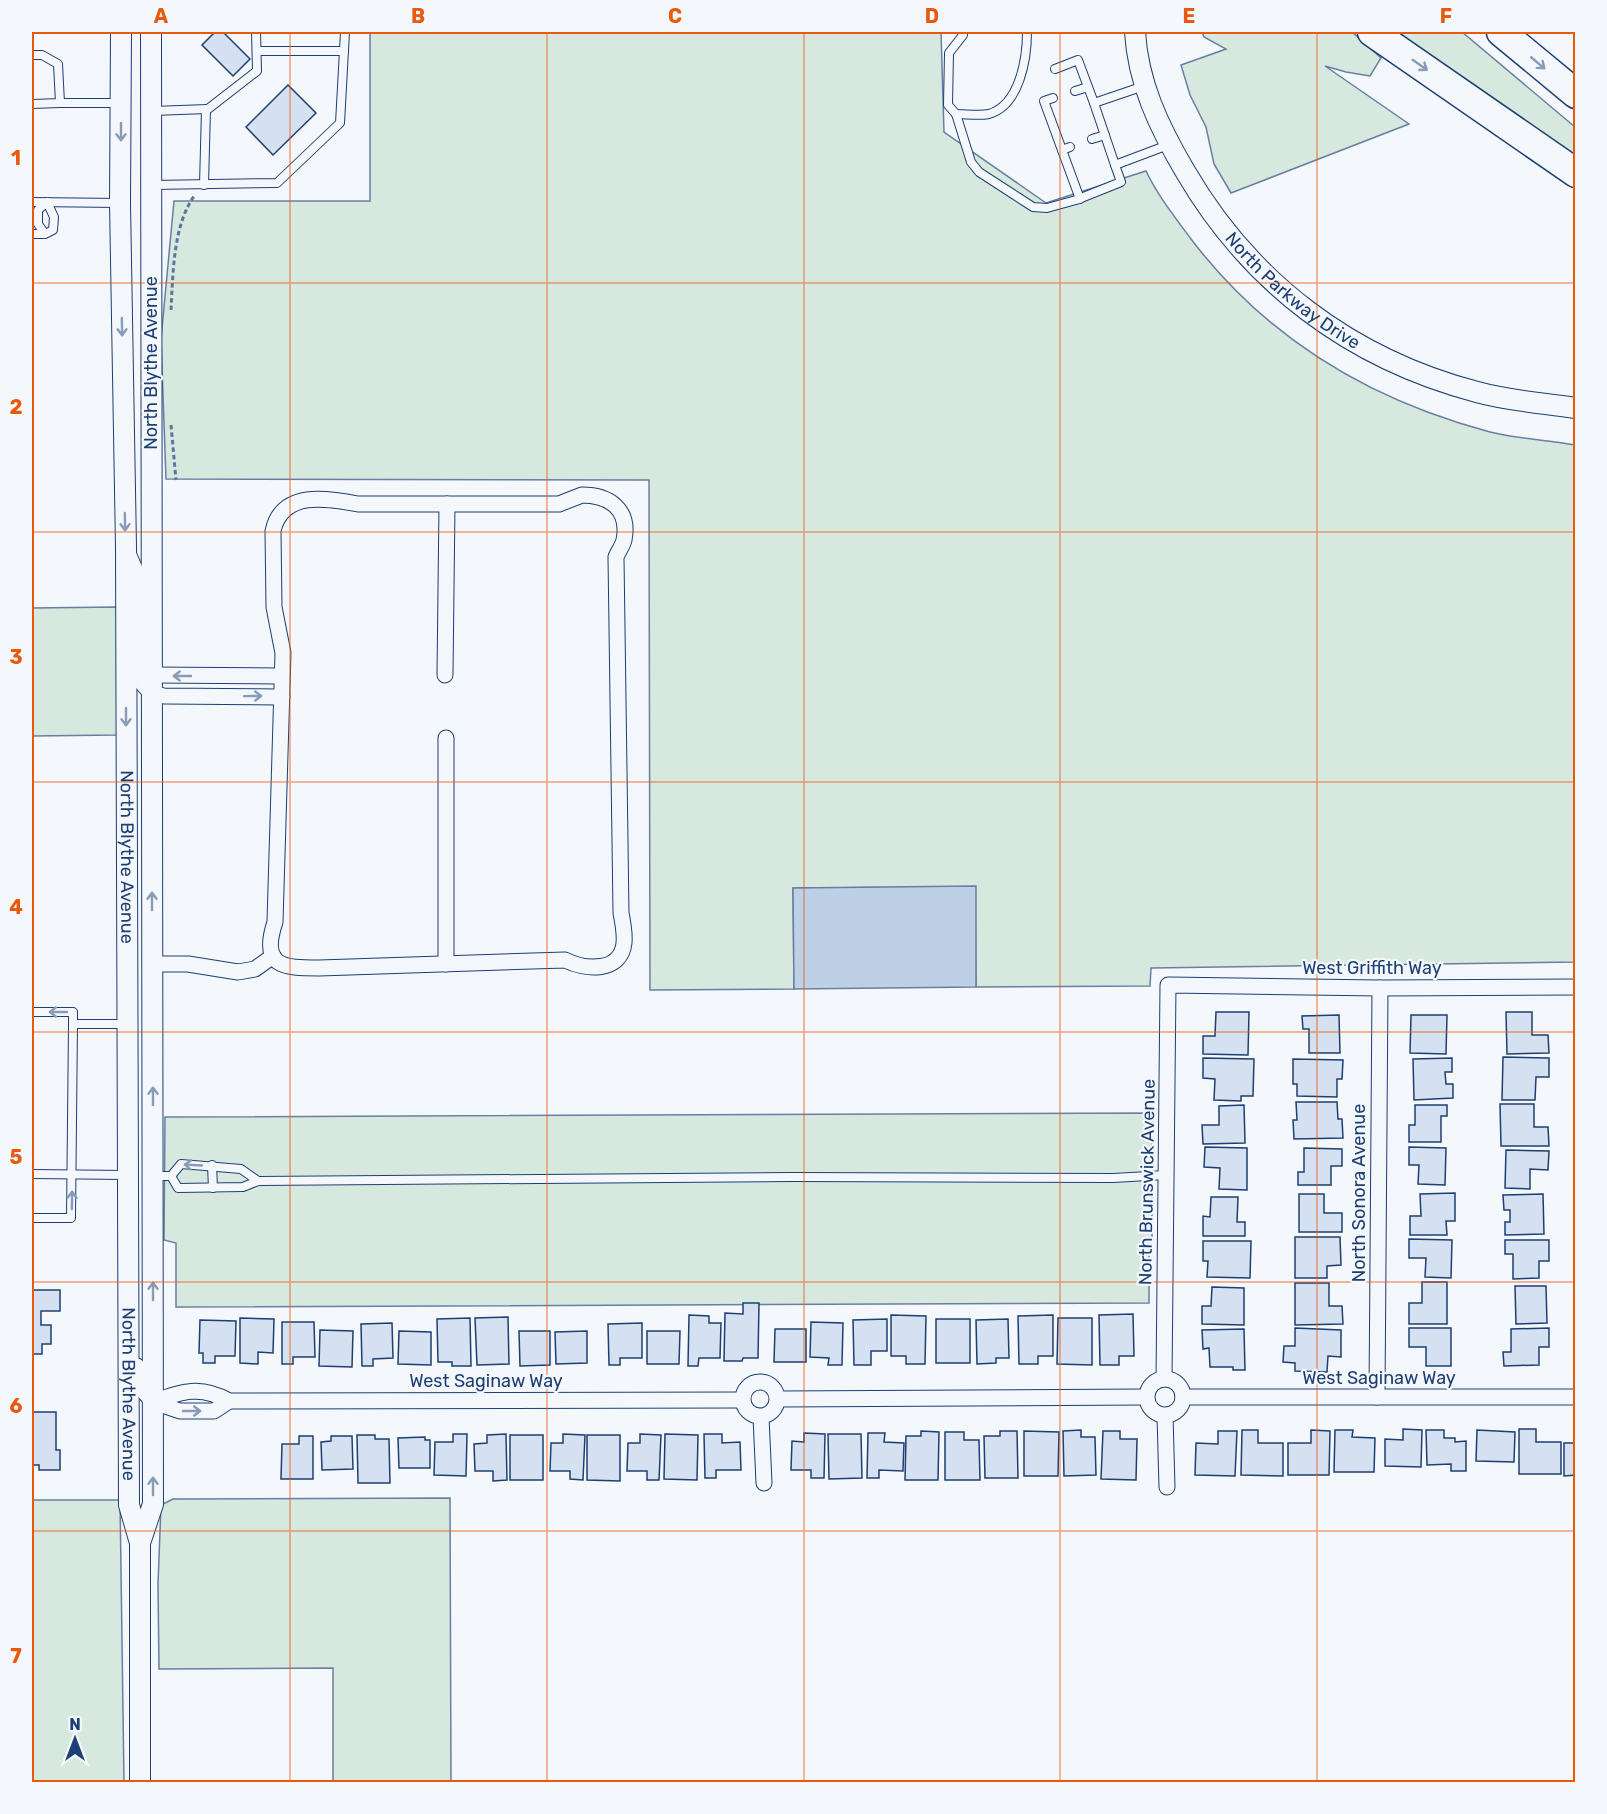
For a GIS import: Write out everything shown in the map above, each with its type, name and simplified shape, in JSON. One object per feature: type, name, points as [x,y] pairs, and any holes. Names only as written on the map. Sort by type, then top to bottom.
[{"type":"highway","points":[[1372,32],[1575,173]]},
{"type":"highway","points":[[1501,32],[1575,94]]},
{"type":"street","name":"North Blythe Avenue","points":[[121,32],[120,203],[126,548],[129,1504],[140,1543],[140,1782]]},
{"type":"street","name":"North Blythe Avenue","points":[[140,1543],[153,1504],[153,1402],[162,1176],[152,1023],[151,32]]},
{"type":"street","name":"North Parkway Drive","points":[[1135,32],[1138,65],[1144,86],[1169,144],[1217,220],[1277,287],[1311,315],[1350,340],[1436,380],[1478,393],[1575,408]]},
{"type":"street","points":[[582,495],[597,495],[612,501],[621,513],[624,526],[624,541],[616,557],[621,913],[624,945],[618,958],[610,965],[595,968],[565,960],[288,968],[280,965],[273,956],[269,944],[275,922],[282,676],[283,653],[274,607],[273,542],[276,520],[293,504],[318,499],[358,504],[559,504],[582,495]]},
{"type":"street","points":[[445,675],[447,504]]},
{"type":"street","name":"North Blythe Avenue","points":[[126,548],[137,574],[137,674],[143,686],[152,685]]},
{"type":"street","points":[[221,675],[222,696]]},
{"type":"street","points":[[152,685],[221,675],[282,676]]},
{"type":"street","points":[[152,685],[164,696],[282,697]]},
{"type":"street","points":[[446,738],[446,964]]},
{"type":"street","points":[[152,964],[188,964],[238,972],[255,969],[273,956]]},
{"type":"street","name":"West Griffith Way","points":[[1168,985],[1380,988],[1575,987]]},
{"type":"street","name":"North Brunswick Avenue","points":[[1164,1379],[1168,985]]},
{"type":"street","name":"North Sonora Avenue","points":[[1377,1397],[1380,988]]},
{"type":"street","points":[[127,1024],[152,1023]]},
{"type":"street","name":"North Blythe Avenue","points":[[128,1245],[137,1260],[137,1384],[153,1402]]},
{"type":"street","points":[[1164,1379],[1180,1388],[1183,1397],[1174,1413],[1165,1416],[1155,1413],[1146,1397],[1149,1388],[1164,1379]]},
{"type":"street","points":[[760,1381],[773,1386],[778,1399],[773,1412],[761,1417],[748,1412],[742,1400],[747,1387],[760,1381]]},
{"type":"street","name":"West Saginaw Way","points":[[153,1402],[181,1392],[214,1392],[229,1401],[742,1400]]},
{"type":"street","points":[[778,1399],[1146,1397]]},
{"type":"street","name":"West Saginaw Way","points":[[1183,1397],[1575,1397]]},
{"type":"street","points":[[1165,1416],[1167,1486]]},
{"type":"street","points":[[761,1417],[764,1483]]},
{"type":"lane","points":[[151,111],[208,109],[257,71],[256,32]]},
{"type":"lane","points":[[151,185],[277,183],[340,123],[345,32]]},
{"type":"lane","points":[[963,32],[949,53],[948,105],[956,114],[971,162],[979,172],[1033,207],[1047,208],[1080,199],[1121,182],[1078,60],[1055,69]]},
{"type":"lane","points":[[956,114],[988,114],[1000,109],[1015,90],[1023,71],[1027,32]]},
{"type":"lane","points":[[257,51],[344,51]]},
{"type":"lane","points":[[32,55],[42,55],[58,64],[60,103]]},
{"type":"lane","points":[[1094,103],[1144,86]]},
{"type":"lane","points":[[1075,91],[1088,87]]},
{"type":"lane","points":[[1053,98],[1044,101],[1080,199]]},
{"type":"lane","points":[[32,104],[121,103]]},
{"type":"lane","points":[[204,185],[206,109]]},
{"type":"lane","points":[[1092,139],[1105,135]]},
{"type":"lane","points":[[1115,165],[1169,144]]},
{"type":"lane","points":[[1062,150],[1070,147]]},
{"type":"lane","points":[[32,202],[120,203]]},
{"type":"lane","points":[[32,234],[45,234],[53,230],[54,217],[47,202]]},
{"type":"lane","points":[[45,234],[38,224],[38,210],[47,202]]},
{"type":"lane","points":[[32,1012],[73,1012],[72,1218],[32,1218]]},
{"type":"lane","points":[[73,1024],[127,1024]]},
{"type":"lane","points":[[258,1181],[241,1168],[181,1164],[162,1176],[178,1188],[213,1188],[243,1187],[258,1181],[769,1177],[1113,1178],[1166,1175]]},
{"type":"lane","points":[[212,1166],[213,1188]]},
{"type":"lane","points":[[32,1174],[128,1175]]},
{"type":"path","points":[[171,314],[180,226],[187,206],[204,185]]},
{"type":"path","points":[[170,415],[176,480]]},
{"type":"shaded area","points":[[370,32],[941,32],[944,132],[1046,203],[1146,171],[1172,214],[1221,275],[1287,336],[1324,361],[1362,383],[1446,419],[1490,432],[1575,445],[1575,962],[1151,968],[1150,986],[976,987],[975,887],[793,888],[794,989],[650,990],[649,480],[166,479],[161,339],[174,201],[370,201]]},
{"type":"shaded area","points":[[1202,32],[1352,32],[1381,58],[1370,76],[1325,66],[1409,124],[1231,193],[1214,164],[1206,127],[1190,95],[1181,65],[1226,49],[1204,37]]},
{"type":"shaded area","points":[[1384,32],[1462,32],[1575,127],[1575,165]]},
{"type":"shaded area","points":[[117,607],[117,735],[32,736],[32,608]]},
{"type":"shaded area","points":[[1152,1113],[1152,1240],[1149,1240],[1149,1303],[176,1307],[176,1243],[164,1240],[165,1117]]},
{"type":"shaded area","points":[[450,1498],[451,1782],[333,1782],[333,1668],[159,1669],[158,1584],[161,1505],[173,1499]]},
{"type":"shaded area","points":[[32,1500],[120,1500],[124,1782],[32,1782]]},
{"type":"water","points":[[976,886],[976,987],[794,989],[793,888]]},
{"type":"building","points":[[215,32],[223,32],[250,59],[233,76],[202,45]]},
{"type":"building","points":[[288,85],[316,113],[273,155],[246,127]]},
{"type":"building","points":[[1216,1012],[1249,1012],[1248,1055],[1203,1054],[1203,1036],[1215,1036]]},
{"type":"building","points":[[1506,1012],[1532,1012],[1532,1035],[1548,1035],[1549,1053],[1507,1054]]},
{"type":"building","points":[[1339,1015],[1340,1053],[1309,1053],[1309,1029],[1303,1029],[1302,1016]]},
{"type":"building","points":[[1411,1015],[1447,1015],[1446,1054],[1410,1053]]},
{"type":"building","points":[[1503,1057],[1549,1058],[1549,1077],[1536,1077],[1535,1100],[1502,1100]]},
{"type":"building","points":[[1203,1058],[1254,1059],[1253,1096],[1241,1096],[1241,1101],[1214,1100],[1215,1079],[1203,1078]]},
{"type":"building","points":[[1452,1058],[1452,1072],[1445,1072],[1446,1084],[1453,1084],[1453,1098],[1414,1100],[1413,1059]]},
{"type":"building","points":[[1293,1059],[1343,1060],[1342,1079],[1337,1079],[1337,1097],[1297,1096],[1297,1084],[1293,1084]]},
{"type":"building","points":[[1296,1102],[1337,1102],[1338,1119],[1342,1119],[1343,1138],[1294,1139],[1293,1120],[1297,1120]]},
{"type":"building","points":[[1500,1104],[1534,1104],[1534,1127],[1548,1127],[1549,1146],[1501,1146]]},
{"type":"building","points":[[1244,1105],[1245,1143],[1203,1144],[1202,1125],[1219,1125],[1219,1106]]},
{"type":"building","points":[[1415,1105],[1447,1105],[1447,1116],[1441,1116],[1441,1142],[1409,1142],[1409,1125],[1415,1125]]},
{"type":"building","points":[[1205,1147],[1247,1148],[1247,1190],[1219,1189],[1220,1168],[1204,1167]]},
{"type":"building","points":[[1409,1147],[1446,1148],[1445,1185],[1418,1184],[1419,1165],[1409,1165]]},
{"type":"building","points":[[1304,1148],[1342,1149],[1342,1166],[1331,1166],[1331,1185],[1298,1185],[1298,1172],[1304,1172]]},
{"type":"building","points":[[1506,1150],[1549,1151],[1548,1170],[1530,1169],[1530,1189],[1505,1188]]},
{"type":"building","points":[[1455,1193],[1455,1221],[1446,1221],[1447,1235],[1410,1235],[1410,1216],[1421,1216],[1420,1194]]},
{"type":"building","points":[[1299,1194],[1324,1194],[1324,1213],[1342,1213],[1342,1232],[1299,1232]]},
{"type":"building","points":[[1543,1194],[1544,1234],[1505,1235],[1505,1222],[1510,1222],[1510,1210],[1504,1210],[1503,1195]]},
{"type":"building","points":[[1211,1197],[1238,1197],[1237,1222],[1245,1222],[1245,1236],[1203,1236],[1203,1216],[1210,1217]]},
{"type":"building","points":[[1295,1237],[1340,1237],[1341,1265],[1327,1266],[1327,1278],[1295,1278]]},
{"type":"building","points":[[1409,1239],[1452,1240],[1451,1278],[1425,1277],[1426,1258],[1409,1258]]},
{"type":"building","points":[[1505,1240],[1549,1240],[1549,1261],[1539,1261],[1539,1278],[1513,1279],[1513,1254],[1505,1254]]},
{"type":"building","points":[[1203,1241],[1251,1241],[1250,1278],[1207,1277],[1208,1261],[1203,1261]]},
{"type":"building","points":[[1422,1282],[1447,1282],[1447,1324],[1409,1324],[1409,1303],[1422,1303]]},
{"type":"building","points":[[1295,1283],[1329,1283],[1329,1306],[1342,1306],[1343,1324],[1295,1325]]},
{"type":"building","points":[[1515,1286],[1546,1286],[1547,1323],[1516,1324]]},
{"type":"building","points":[[1212,1287],[1244,1288],[1244,1325],[1202,1324],[1202,1306],[1211,1306]]},
{"type":"building","points":[[32,1290],[60,1290],[60,1311],[41,1311],[41,1325],[51,1325],[51,1344],[42,1344],[42,1354],[32,1354]]},
{"type":"building","points":[[743,1303],[759,1303],[758,1358],[724,1361],[725,1313],[743,1314]]},
{"type":"building","points":[[1133,1314],[1134,1356],[1119,1356],[1119,1365],[1100,1365],[1099,1315]]},
{"type":"building","points":[[689,1315],[709,1316],[709,1323],[721,1323],[720,1358],[699,1358],[698,1366],[688,1366]]},
{"type":"building","points":[[891,1315],[926,1316],[925,1364],[906,1364],[906,1356],[891,1356]]},
{"type":"building","points":[[1053,1315],[1053,1356],[1038,1356],[1038,1364],[1019,1364],[1018,1316]]},
{"type":"building","points":[[508,1317],[509,1364],[477,1365],[475,1318]]},
{"type":"building","points":[[240,1318],[274,1319],[273,1353],[258,1352],[258,1364],[240,1363]]},
{"type":"building","points":[[470,1318],[471,1366],[452,1366],[452,1362],[438,1362],[437,1319]]},
{"type":"building","points":[[1058,1318],[1092,1318],[1092,1365],[1057,1364]]},
{"type":"building","points":[[887,1319],[887,1351],[871,1351],[871,1365],[854,1365],[853,1320]]},
{"type":"building","points":[[936,1319],[970,1319],[970,1363],[936,1363]]},
{"type":"building","points":[[1008,1319],[1009,1358],[996,1358],[996,1363],[977,1364],[976,1320]]},
{"type":"building","points":[[200,1320],[236,1321],[235,1356],[215,1356],[215,1363],[203,1363],[203,1353],[199,1353]]},
{"type":"building","points":[[282,1322],[314,1322],[315,1357],[293,1357],[293,1364],[282,1364]]},
{"type":"building","points":[[811,1322],[843,1323],[842,1365],[828,1365],[829,1358],[810,1357]]},
{"type":"building","points":[[392,1323],[393,1358],[373,1359],[373,1366],[362,1366],[361,1324]]},
{"type":"building","points":[[642,1323],[642,1358],[620,1358],[620,1365],[609,1365],[608,1324]]},
{"type":"building","points":[[1295,1328],[1341,1330],[1341,1357],[1328,1356],[1327,1372],[1295,1371],[1295,1363],[1283,1362],[1284,1346],[1295,1346]]},
{"type":"building","points":[[1409,1328],[1451,1328],[1451,1366],[1426,1366],[1426,1347],[1409,1347]]},
{"type":"building","points":[[1549,1328],[1549,1347],[1539,1347],[1539,1365],[1504,1366],[1503,1352],[1511,1352],[1511,1329]]},
{"type":"building","points":[[775,1329],[806,1329],[806,1362],[774,1362]]},
{"type":"building","points":[[1244,1329],[1245,1370],[1233,1370],[1233,1367],[1210,1367],[1209,1348],[1203,1349],[1202,1330]]},
{"type":"building","points":[[320,1330],[353,1331],[352,1367],[319,1366]]},
{"type":"building","points":[[399,1331],[431,1332],[431,1365],[398,1364]]},
{"type":"building","points":[[519,1331],[550,1331],[550,1365],[520,1366]]},
{"type":"building","points":[[587,1331],[587,1363],[556,1364],[555,1332]]},
{"type":"building","points":[[647,1331],[680,1331],[679,1364],[647,1364]]},
{"type":"building","points":[[32,1412],[56,1412],[56,1450],[60,1450],[60,1470],[39,1470],[39,1465],[32,1465]]},
{"type":"building","points":[[1403,1429],[1422,1430],[1421,1467],[1385,1466],[1385,1439],[1403,1440]]},
{"type":"building","points":[[1519,1429],[1536,1429],[1536,1442],[1561,1442],[1561,1474],[1519,1474]]},
{"type":"building","points":[[1081,1430],[1081,1437],[1095,1437],[1096,1475],[1064,1476],[1063,1431]]},
{"type":"building","points":[[1242,1430],[1258,1430],[1258,1443],[1283,1443],[1283,1476],[1241,1475]]},
{"type":"building","points":[[1311,1430],[1330,1431],[1329,1475],[1288,1475],[1288,1443],[1311,1443]]},
{"type":"building","points":[[1335,1430],[1353,1430],[1352,1437],[1375,1438],[1374,1472],[1334,1472]]},
{"type":"building","points":[[1426,1430],[1444,1430],[1444,1438],[1455,1438],[1455,1442],[1466,1441],[1466,1471],[1451,1471],[1451,1464],[1427,1465]]},
{"type":"building","points":[[1477,1430],[1515,1432],[1514,1462],[1476,1461]]},
{"type":"building","points":[[921,1431],[939,1432],[938,1480],[905,1480],[906,1436],[921,1436]]},
{"type":"building","points":[[1000,1431],[1017,1431],[1018,1478],[985,1478],[984,1436],[1000,1436]]},
{"type":"building","points":[[1024,1431],[1059,1432],[1058,1476],[1024,1476]]},
{"type":"building","points":[[1103,1431],[1120,1431],[1120,1439],[1137,1439],[1136,1480],[1101,1479]]},
{"type":"building","points":[[1218,1431],[1237,1431],[1235,1476],[1195,1475],[1196,1443],[1218,1444]]},
{"type":"building","points":[[945,1432],[964,1432],[964,1440],[979,1440],[980,1480],[945,1480]]},
{"type":"building","points":[[804,1433],[825,1434],[824,1478],[811,1478],[811,1470],[791,1470],[792,1441],[804,1442]]},
{"type":"building","points":[[868,1433],[885,1433],[884,1442],[904,1443],[903,1471],[879,1470],[879,1478],[867,1478]]},
{"type":"building","points":[[453,1434],[467,1434],[466,1476],[434,1475],[435,1442],[453,1442]]},
{"type":"building","points":[[506,1434],[507,1480],[493,1481],[493,1471],[475,1471],[474,1444],[487,1443],[487,1435]]},
{"type":"building","points":[[563,1434],[585,1435],[583,1480],[570,1479],[570,1471],[550,1471],[551,1443],[563,1443]]},
{"type":"building","points":[[640,1434],[661,1435],[659,1480],[647,1480],[647,1471],[627,1471],[628,1443],[640,1443]]},
{"type":"building","points":[[665,1434],[698,1435],[697,1480],[664,1479]]},
{"type":"building","points":[[704,1434],[722,1434],[722,1443],[740,1442],[741,1470],[716,1470],[716,1478],[705,1478]]},
{"type":"building","points":[[828,1434],[861,1434],[862,1478],[829,1479]]},
{"type":"building","points":[[357,1435],[375,1435],[375,1439],[389,1439],[390,1483],[358,1483]]},
{"type":"building","points":[[510,1435],[543,1435],[543,1480],[510,1480]]},
{"type":"building","points":[[587,1435],[620,1435],[620,1481],[587,1480]]},
{"type":"building","points":[[299,1436],[313,1436],[313,1479],[281,1479],[282,1444],[299,1444]]},
{"type":"building","points":[[331,1436],[352,1436],[353,1469],[322,1470],[321,1442],[331,1441]]},
{"type":"building","points":[[425,1437],[425,1440],[430,1440],[430,1468],[399,1468],[398,1438]]},
{"type":"building","points":[[1564,1443],[1576,1443],[1576,1475],[1564,1476]]}]
